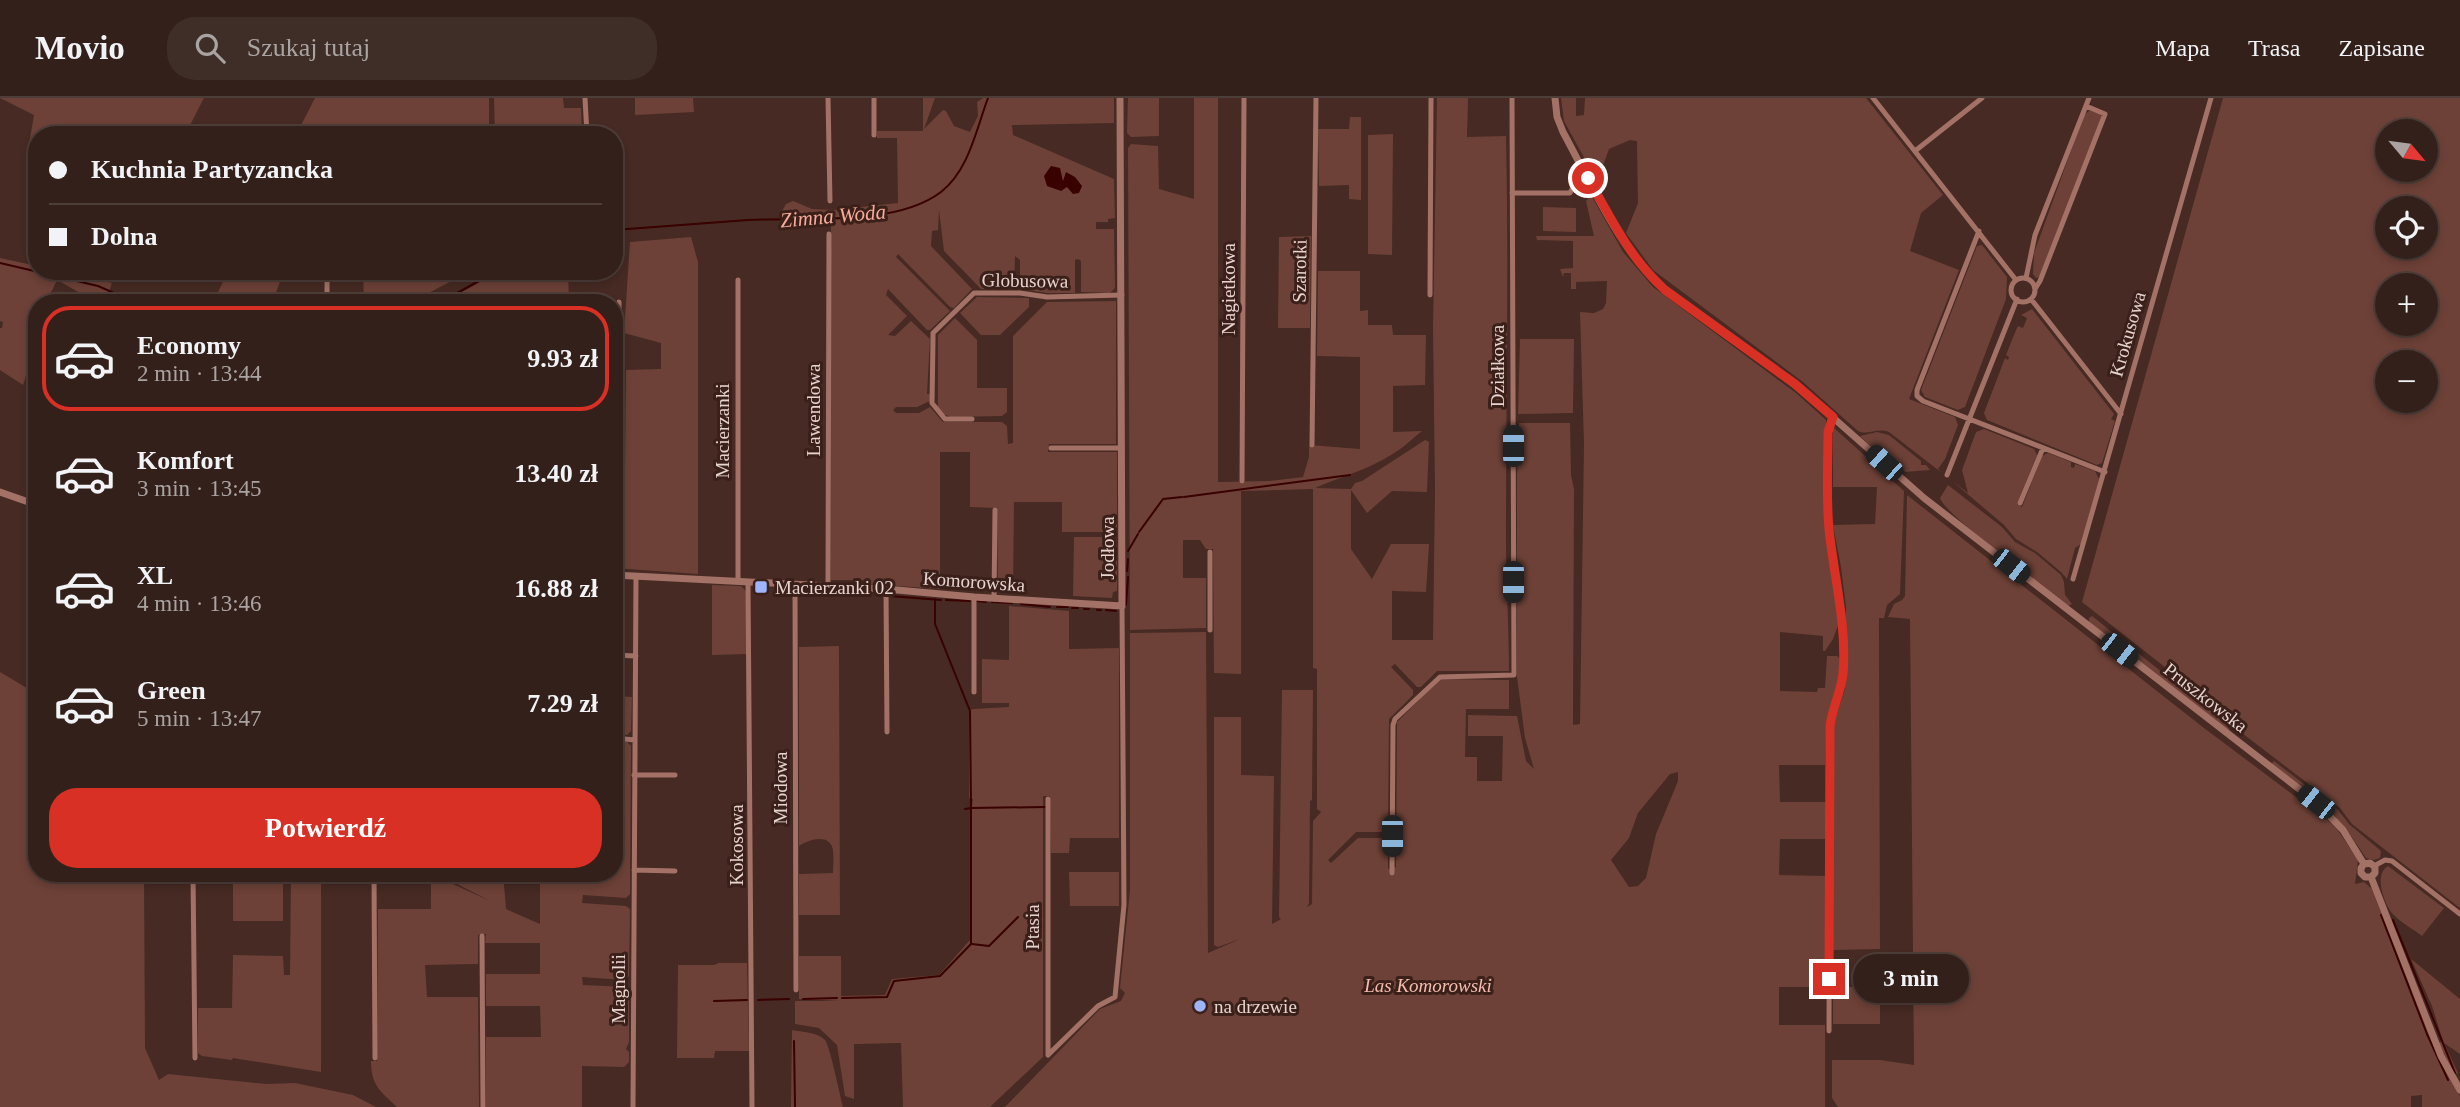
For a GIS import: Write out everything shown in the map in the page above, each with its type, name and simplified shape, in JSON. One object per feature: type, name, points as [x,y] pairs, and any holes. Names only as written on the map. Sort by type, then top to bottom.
[{"type":"street","points":[[585,98],[587,126]]},
{"type":"street","points":[[828,98],[830,201]]},
{"type":"street","points":[[874,98],[874,135]]},
{"type":"street","name":"Jodłowa","points":[[1048,1055],[1098,1006],[1115,997],[1124,905],[1120,98]]},
{"type":"street","name":"Nagietkowa","points":[[1242,481],[1244,98]]},
{"type":"street","name":"Szarotki","points":[[1312,445],[1316,98]]},
{"type":"street","points":[[1430,295],[1431,98]]},
{"type":"street","name":"Działkowa","points":[[1392,873],[1395,719],[1440,677],[1514,676],[1512,98]]},
{"type":"street","name":"Pruszkowska","points":[[1555,98],[1559,125],[1626,246],[1648,275],[1795,384],[1924,498],[2316,802],[2343,830],[2364,863]]},
{"type":"street","points":[[1873,98],[2016,280]]},
{"type":"street","points":[[1915,151],[1982,98]]},
{"type":"street","points":[[2026,278],[2035,235],[2089,98]]},
{"type":"street","name":"Krokusowa","points":[[2073,579],[2211,98]]},
{"type":"street","points":[[2016,280],[2012,290],[2017,299],[2024,302],[2031,299],[2105,114],[2086,106]]},
{"type":"street","points":[[1512,193],[1570,193],[1573,187],[1588,178]]},
{"type":"street","points":[[1979,232],[1917,393],[1923,401],[2105,472]]},
{"type":"street","name":"Lawendowa","points":[[828,586],[829,234]]},
{"type":"street","points":[[2016,280],[2026,278],[2032,282],[2035,289]]},
{"type":"street","name":"Macierzanki","points":[[738,280],[738,581]]},
{"type":"street","name":"Globusowa","points":[[972,419],[945,419],[932,403],[933,333],[974,293],[1020,293],[1047,297],[1122,295]]},
{"type":"street","points":[[1947,475],[2017,299]]},
{"type":"street","points":[[2031,299],[2121,414]]},
{"type":"street","points":[[1829,1031],[1830,726],[1833,706],[1842,683],[1843,662],[1840,594],[1829,529],[1828,432],[1833,417]]},
{"type":"street","points":[[1051,448],[1123,448]]},
{"type":"street","points":[[2020,503],[2043,448]]},
{"type":"street","points":[[0,492],[28,502]]},
{"type":"street","points":[[995,510],[995,599]]},
{"type":"street","points":[[1210,552],[1210,630]]},
{"type":"street","name":"Komorowska","points":[[623,575],[886,589],[995,599],[1122,606]]},
{"type":"street","name":"Magnolii","points":[[633,1107],[636,576]]},
{"type":"street","name":"Kokosowa","points":[[748,582],[752,1107]]},
{"type":"street","name":"Miodowa","points":[[796,585],[796,990]]},
{"type":"street","points":[[886,589],[887,732]]},
{"type":"street","points":[[974,597],[974,692]]},
{"type":"street","points":[[623,655],[636,656]]},
{"type":"street","points":[[623,739],[635,740]]},
{"type":"street","points":[[635,775],[675,775]]},
{"type":"street","name":"Ptasia","points":[[1048,799],[1048,1055]]},
{"type":"street","points":[[2374,866],[2385,860],[2393,862],[2460,914]]},
{"type":"street","points":[[2364,863],[2374,866],[2375,873],[2371,877],[2364,877],[2361,867],[2364,863]]},
{"type":"street","points":[[634,870],[675,871]]},
{"type":"street","points":[[2371,877],[2441,1056],[2460,1090]]},
{"type":"street","points":[[193,882],[195,1058]]},
{"type":"street","points":[[374,882],[375,1058]]},
{"type":"street","points":[[482,936],[483,1107]]},
{"type":"green space","points":[[0,98],[204,98],[190,126],[32,126],[34,115]]},
{"type":"green space","points":[[315,98],[489,98],[489,126],[301,126]]},
{"type":"green space","points":[[494,98],[563,98],[564,108],[581,108],[582,126],[495,126]]},
{"type":"green space","points":[[635,98],[693,98],[694,112],[635,115]]},
{"type":"green space","points":[[923,98],[935,98],[924,129],[943,110],[954,126],[970,132],[978,116],[977,102],[983,98],[1114,98],[1114,123],[1012,125],[1013,135],[1114,179],[1115,218],[1108,219],[1108,222],[1096,222],[1096,229],[1114,229],[1115,288],[1110,293],[1081,292],[1081,261],[1078,259],[1075,260],[1075,293],[1020,289],[1020,260],[1015,256],[1014,289],[981,289],[944,251],[939,210],[938,230],[932,231],[931,246],[972,289],[954,308],[950,307],[898,254],[896,257],[950,311],[927,330],[888,289],[886,295],[907,316],[888,335],[895,336],[911,321],[930,339],[927,394],[930,394],[930,401],[917,407],[896,407],[893,410],[896,413],[919,413],[930,407],[943,422],[1002,422],[1007,426],[1008,444],[1013,443],[1013,336],[1047,302],[1116,301],[1116,444],[1049,444],[1048,452],[1117,452],[1117,528],[1113,532],[1062,532],[1062,502],[1014,502],[1013,593],[998,592],[997,508],[970,507],[970,452],[940,452],[940,589],[871,584],[871,580],[831,580],[831,222],[827,215],[784,217],[782,211],[786,204],[793,201],[812,209],[833,210],[898,203],[897,138],[877,138],[877,131],[923,131]]},
{"type":"green space","points":[[1128,98],[1159,98],[1159,136],[1131,137],[1127,133]]},
{"type":"green space","name":"Las Komorowski","points":[[1194,98],[1218,98],[1218,482],[1303,477],[1309,457],[1309,445],[1360,449],[1360,357],[1317,356],[1318,271],[1360,271],[1360,311],[1368,310],[1368,325],[1392,325],[1393,335],[1426,335],[1425,385],[1393,386],[1393,432],[1422,431],[1382,460],[1315,488],[1351,489],[1355,483],[1425,440],[1429,442],[1427,492],[1392,491],[1367,513],[1351,490],[1351,549],[1372,579],[1391,544],[1429,544],[1426,592],[1392,591],[1392,640],[1433,640],[1433,328],[1437,98],[1468,98],[1467,137],[1506,136],[1506,536],[1509,671],[1437,671],[1421,687],[1417,687],[1395,664],[1391,667],[1413,690],[1413,695],[1389,719],[1388,832],[1356,832],[1328,860],[1331,863],[1358,838],[1388,838],[1388,869],[1396,867],[1397,722],[1440,679],[1509,680],[1509,709],[1466,709],[1465,757],[1477,757],[1477,781],[1502,781],[1503,736],[1468,736],[1468,715],[1517,716],[1526,761],[1534,769],[1525,738],[1517,677],[1519,423],[1570,423],[1571,475],[1574,489],[1573,725],[1580,724],[1584,444],[1580,312],[1594,313],[1603,309],[1606,303],[1607,281],[1576,282],[1576,289],[1571,289],[1571,273],[1564,273],[1563,277],[1560,269],[1573,268],[1573,241],[1537,240],[1536,236],[1594,236],[1586,201],[1591,195],[1623,252],[1653,287],[1796,393],[1826,420],[1826,489],[1839,623],[1825,651],[1823,636],[1780,632],[1780,691],[1817,692],[1818,688],[1825,688],[1827,656],[1837,656],[1840,659],[1839,680],[1826,725],[1825,765],[1779,765],[1780,802],[1826,802],[1826,839],[1780,839],[1779,875],[1826,876],[1825,987],[1779,987],[1779,1025],[1825,1025],[1825,1107],[1005,1107],[1100,1009],[1121,1001],[1125,993],[1120,988],[1130,890],[1130,633],[1206,632],[1208,953],[1240,939],[1218,947],[1214,945],[1214,717],[1241,717],[1241,775],[1274,776],[1272,924],[1281,919],[1282,690],[1313,690],[1307,907],[1312,904],[1313,821],[1321,812],[1317,809],[1317,669],[1313,668],[1313,489],[1241,491],[1241,674],[1214,673],[1213,549],[1206,549],[1200,540],[1183,540],[1183,578],[1206,578],[1206,628],[1130,630],[1128,148],[1131,144],[1158,146],[1159,189],[1194,199]],"holes":[[[1678,772],[1678,781],[1656,834],[1646,878],[1638,886],[1629,887],[1611,860],[1629,838],[1638,813],[1670,774]]]},
{"type":"green space","points":[[1561,98],[1576,98],[1576,116],[1584,115],[1585,98],[1866,98],[1943,195],[1921,213],[1910,251],[1959,270],[1909,399],[1955,417],[1958,425],[1945,459],[1938,469],[1942,473],[1889,432],[1858,431],[1803,382],[1653,270],[1626,233],[1638,203],[1637,141],[1630,140],[1609,149],[1604,163],[1592,172],[1564,121]]},
{"type":"green space","points":[[2223,98],[2460,98],[2460,908],[2352,824],[2340,808],[2238,730],[2240,726],[2082,602]]},
{"type":"green space","points":[[2090,110],[2102,115],[2102,118],[2039,277],[2036,278],[2033,274],[2034,253],[2084,115]]},
{"type":"green space","points":[[1350,117],[1361,117],[1361,200],[1349,199],[1349,185],[1319,186],[1318,129],[1349,129]]},
{"type":"green space","points":[[1393,134],[1392,255],[1368,254],[1368,135]]},
{"type":"green space","points":[[1543,207],[1576,208],[1576,232],[1543,231]]},
{"type":"green space","points":[[1311,236],[1310,328],[1278,328],[1279,237]]},
{"type":"green space","points":[[691,237],[698,262],[698,574],[623,569],[626,370],[661,369],[661,343],[624,333],[630,242]]},
{"type":"green space","points":[[1982,245],[2007,277],[2006,299],[1965,407],[1958,410],[1925,397],[1921,390],[1977,246]]},
{"type":"green space","points":[[0,258],[28,264],[28,280],[57,280],[50,294],[28,294],[28,366],[23,385],[0,370],[0,328],[3,322],[0,321]]},
{"type":"green space","points":[[57,280],[99,280],[112,283],[108,294],[82,294]]},
{"type":"green space","points":[[224,280],[281,280],[275,294],[217,294]]},
{"type":"green space","points":[[363,280],[454,280],[426,294],[364,294]]},
{"type":"green space","points":[[484,280],[568,280],[569,294],[458,294]]},
{"type":"green space","points":[[977,297],[1029,298],[1029,307],[1000,335],[981,335],[960,313]]},
{"type":"green space","points":[[2032,309],[2114,414],[2111,419],[2115,421],[2102,463],[2097,465],[1987,420],[1984,413],[2005,358],[2008,360],[2006,355],[2018,326],[2023,328],[2027,318],[2021,315]]},
{"type":"green space","points":[[955,318],[977,340],[977,388],[1007,388],[1007,412],[1002,416],[951,417],[943,414],[938,407],[938,335]]},
{"type":"green space","points":[[1520,339],[1574,339],[1573,413],[1518,414]]},
{"type":"green space","points":[[1833,427],[1904,491],[1900,594],[1887,605],[1884,618],[1879,618],[1880,949],[1833,950],[1833,726],[1845,689],[1846,607],[1833,525],[1875,524],[1877,487],[1833,487]]},
{"type":"green space","points":[[1984,429],[2034,449],[2037,455],[2017,504],[2022,507],[2042,456],[2048,453],[2071,462],[2071,467],[2074,468],[2075,464],[2095,471],[2099,479],[2081,544],[2075,548],[2067,579],[2037,552],[2016,539],[2004,525],[1951,480],[1968,493],[1962,470],[1976,432]]},
{"type":"green space","points":[[1877,432],[1889,435],[1930,470],[1905,472],[1901,466],[1898,467],[1883,458],[1860,436]]},
{"type":"green space","points":[[1948,485],[2002,527],[2015,542],[2035,553],[2061,575],[2065,595],[2072,604],[2068,606],[1959,520],[1940,498]]},
{"type":"green space","points":[[1907,495],[2204,728],[2308,806],[2311,804],[2337,829],[2358,860],[2355,884],[2364,882],[2372,889],[2409,988],[2412,988],[2448,1076],[2460,1096],[2460,1107],[2422,1107],[2422,1095],[2411,1096],[2411,1107],[1838,1107],[1832,1098],[1832,1060],[1880,1060],[1914,1065],[1910,619],[1888,617],[1894,604],[1905,596]]},
{"type":"green space","points":[[1074,537],[1113,537],[1117,541],[1117,591],[1113,592],[1112,598],[1073,596]]},
{"type":"green space","points":[[712,585],[741,586],[746,591],[747,654],[712,655]]},
{"type":"green space","points":[[1009,606],[1069,611],[1069,649],[1119,648],[1119,838],[1070,838],[1069,853],[1051,853],[1050,796],[1043,796],[1043,1057],[990,1107],[903,1107],[901,1043],[854,1044],[854,1099],[845,1096],[837,1045],[819,1028],[795,1024],[795,1001],[841,1001],[799,999],[799,956],[841,956],[841,996],[885,995],[892,979],[939,975],[970,940],[970,820],[973,799],[969,798],[969,711],[1009,707],[1009,703],[982,703],[982,659],[1009,660]]},
{"type":"green space","points":[[2092,616],[2223,721],[2230,730],[2221,728],[2089,623]]},
{"type":"green space","points":[[839,646],[840,915],[799,915],[799,874],[833,873],[833,850],[824,839],[808,841],[799,846],[799,647]]},
{"type":"green space","points":[[0,672],[28,689],[28,882],[144,882],[145,1048],[159,1080],[168,1074],[266,1084],[295,1083],[353,1095],[376,1107],[0,1107]]},
{"type":"green space","points":[[623,696],[632,697],[631,731],[623,735]]},
{"type":"green space","points":[[623,742],[627,742],[631,746],[630,894],[626,898],[583,895],[582,903],[626,906],[630,909],[629,976],[625,980],[582,977],[583,985],[626,987],[629,991],[629,1042],[626,1049],[629,1052],[629,1062],[624,1067],[582,1066],[582,1107],[486,1107],[486,1037],[541,1037],[540,1006],[486,1006],[486,974],[540,974],[540,943],[485,943],[486,934],[478,935],[478,964],[425,965],[427,997],[478,997],[479,1107],[397,1107],[378,1087],[371,1069],[371,1061],[377,1061],[378,909],[431,909],[431,882],[448,882],[490,901],[453,882],[504,882],[506,909],[540,924],[540,882],[623,882]]},
{"type":"green space","points":[[2274,761],[2338,810],[2349,824],[2381,851],[2380,858],[2366,858],[2332,813],[2271,764]]},
{"type":"green space","points":[[2388,866],[2444,908],[2422,936],[2398,919],[2388,907],[2383,894],[2381,875]]},
{"type":"green space","points":[[1069,872],[1119,872],[1119,906],[1070,906]]},
{"type":"green space","points":[[233,882],[283,882],[283,921],[233,921]]},
{"type":"green space","points":[[291,882],[321,882],[321,1072],[233,1058],[202,1056],[198,1053],[198,1008],[232,1008],[233,955],[283,956],[284,975],[290,975]]},
{"type":"green space","points":[[2411,959],[2460,999],[2460,1054],[2444,1043],[2458,1073],[2454,1074],[2439,1043],[2443,1041],[2432,1006]]},
{"type":"green space","points":[[747,963],[749,1051],[715,1051],[714,1058],[677,1058],[678,965]]},
{"type":"green space","points":[[1833,987],[1880,987],[1880,1024],[1833,1024]]},
{"type":"green space","points":[[792,1030],[814,1034],[825,1040],[843,1107],[791,1107]]},
{"type":"shaded area","points":[[1051,166],[1060,168],[1063,181],[1066,172],[1075,177],[1082,186],[1079,193],[1073,194],[1067,187],[1061,191],[1047,186],[1044,176]]},
{"type":"waterway","name":"Zimna Woda","points":[[623,229],[748,220],[848,218],[899,211],[922,203],[941,192],[958,173],[970,149],[988,98]]},
{"type":"waterway","name":"Zimna Woda","points":[[0,263],[28,270]]},
{"type":"waterway","name":"Zimna Woda","points":[[72,280],[116,294]]},
{"type":"waterway","name":"Zimna Woda","points":[[455,294],[481,280]]},
{"type":"waterway","points":[[1184,497],[1350,475]]},
{"type":"waterway","points":[[1139,532],[1163,499],[1182,497]]},
{"type":"waterway","points":[[1128,551],[1138,534]]},
{"type":"waterway","points":[[1127,571],[1128,559]]},
{"type":"waterway","points":[[1126,605],[1128,577]]},
{"type":"waterway","points":[[890,596],[941,600]]},
{"type":"waterway","points":[[935,599],[935,624],[970,711],[971,808],[965,809]]},
{"type":"waterway","points":[[946,600],[970,601]]},
{"type":"waterway","points":[[977,601],[986,602]]},
{"type":"waterway","points":[[992,602],[1012,603]]},
{"type":"waterway","points":[[1021,604],[1050,607]]},
{"type":"waterway","points":[[1057,607],[1068,607]]},
{"type":"waterway","points":[[1072,608],[1078,608]]},
{"type":"waterway","points":[[1084,609],[1089,609]]},
{"type":"waterway","points":[[1106,610],[1116,611]]},
{"type":"waterway","points":[[842,998],[887,997],[894,981],[940,976],[971,944],[971,808],[1045,807]]},
{"type":"waterway","points":[[2381,915],[2427,1034],[2448,1080]]},
{"type":"waterway","points":[[972,944],[989,946],[1018,917]]},
{"type":"waterway","points":[[2393,920],[2455,1073]]},
{"type":"waterway","points":[[803,999],[837,998]]},
{"type":"waterway","points":[[758,1000],[789,999]]},
{"type":"waterway","points":[[714,1001],[747,1000]]},
{"type":"waterway","points":[[794,1041],[795,1107]]},
{"type":"place","name":"Macierzanki 02","points":[[761,587]]},
{"type":"place","name":"na drzewie","points":[[1200,1006]]},
{"type":"route","points":[[1588,178],[1626,246],[1648,275],[1795,384],[1833,417],[1828,432],[1829,529],[1840,594],[1843,675],[1830,726],[1829,979]]}]
